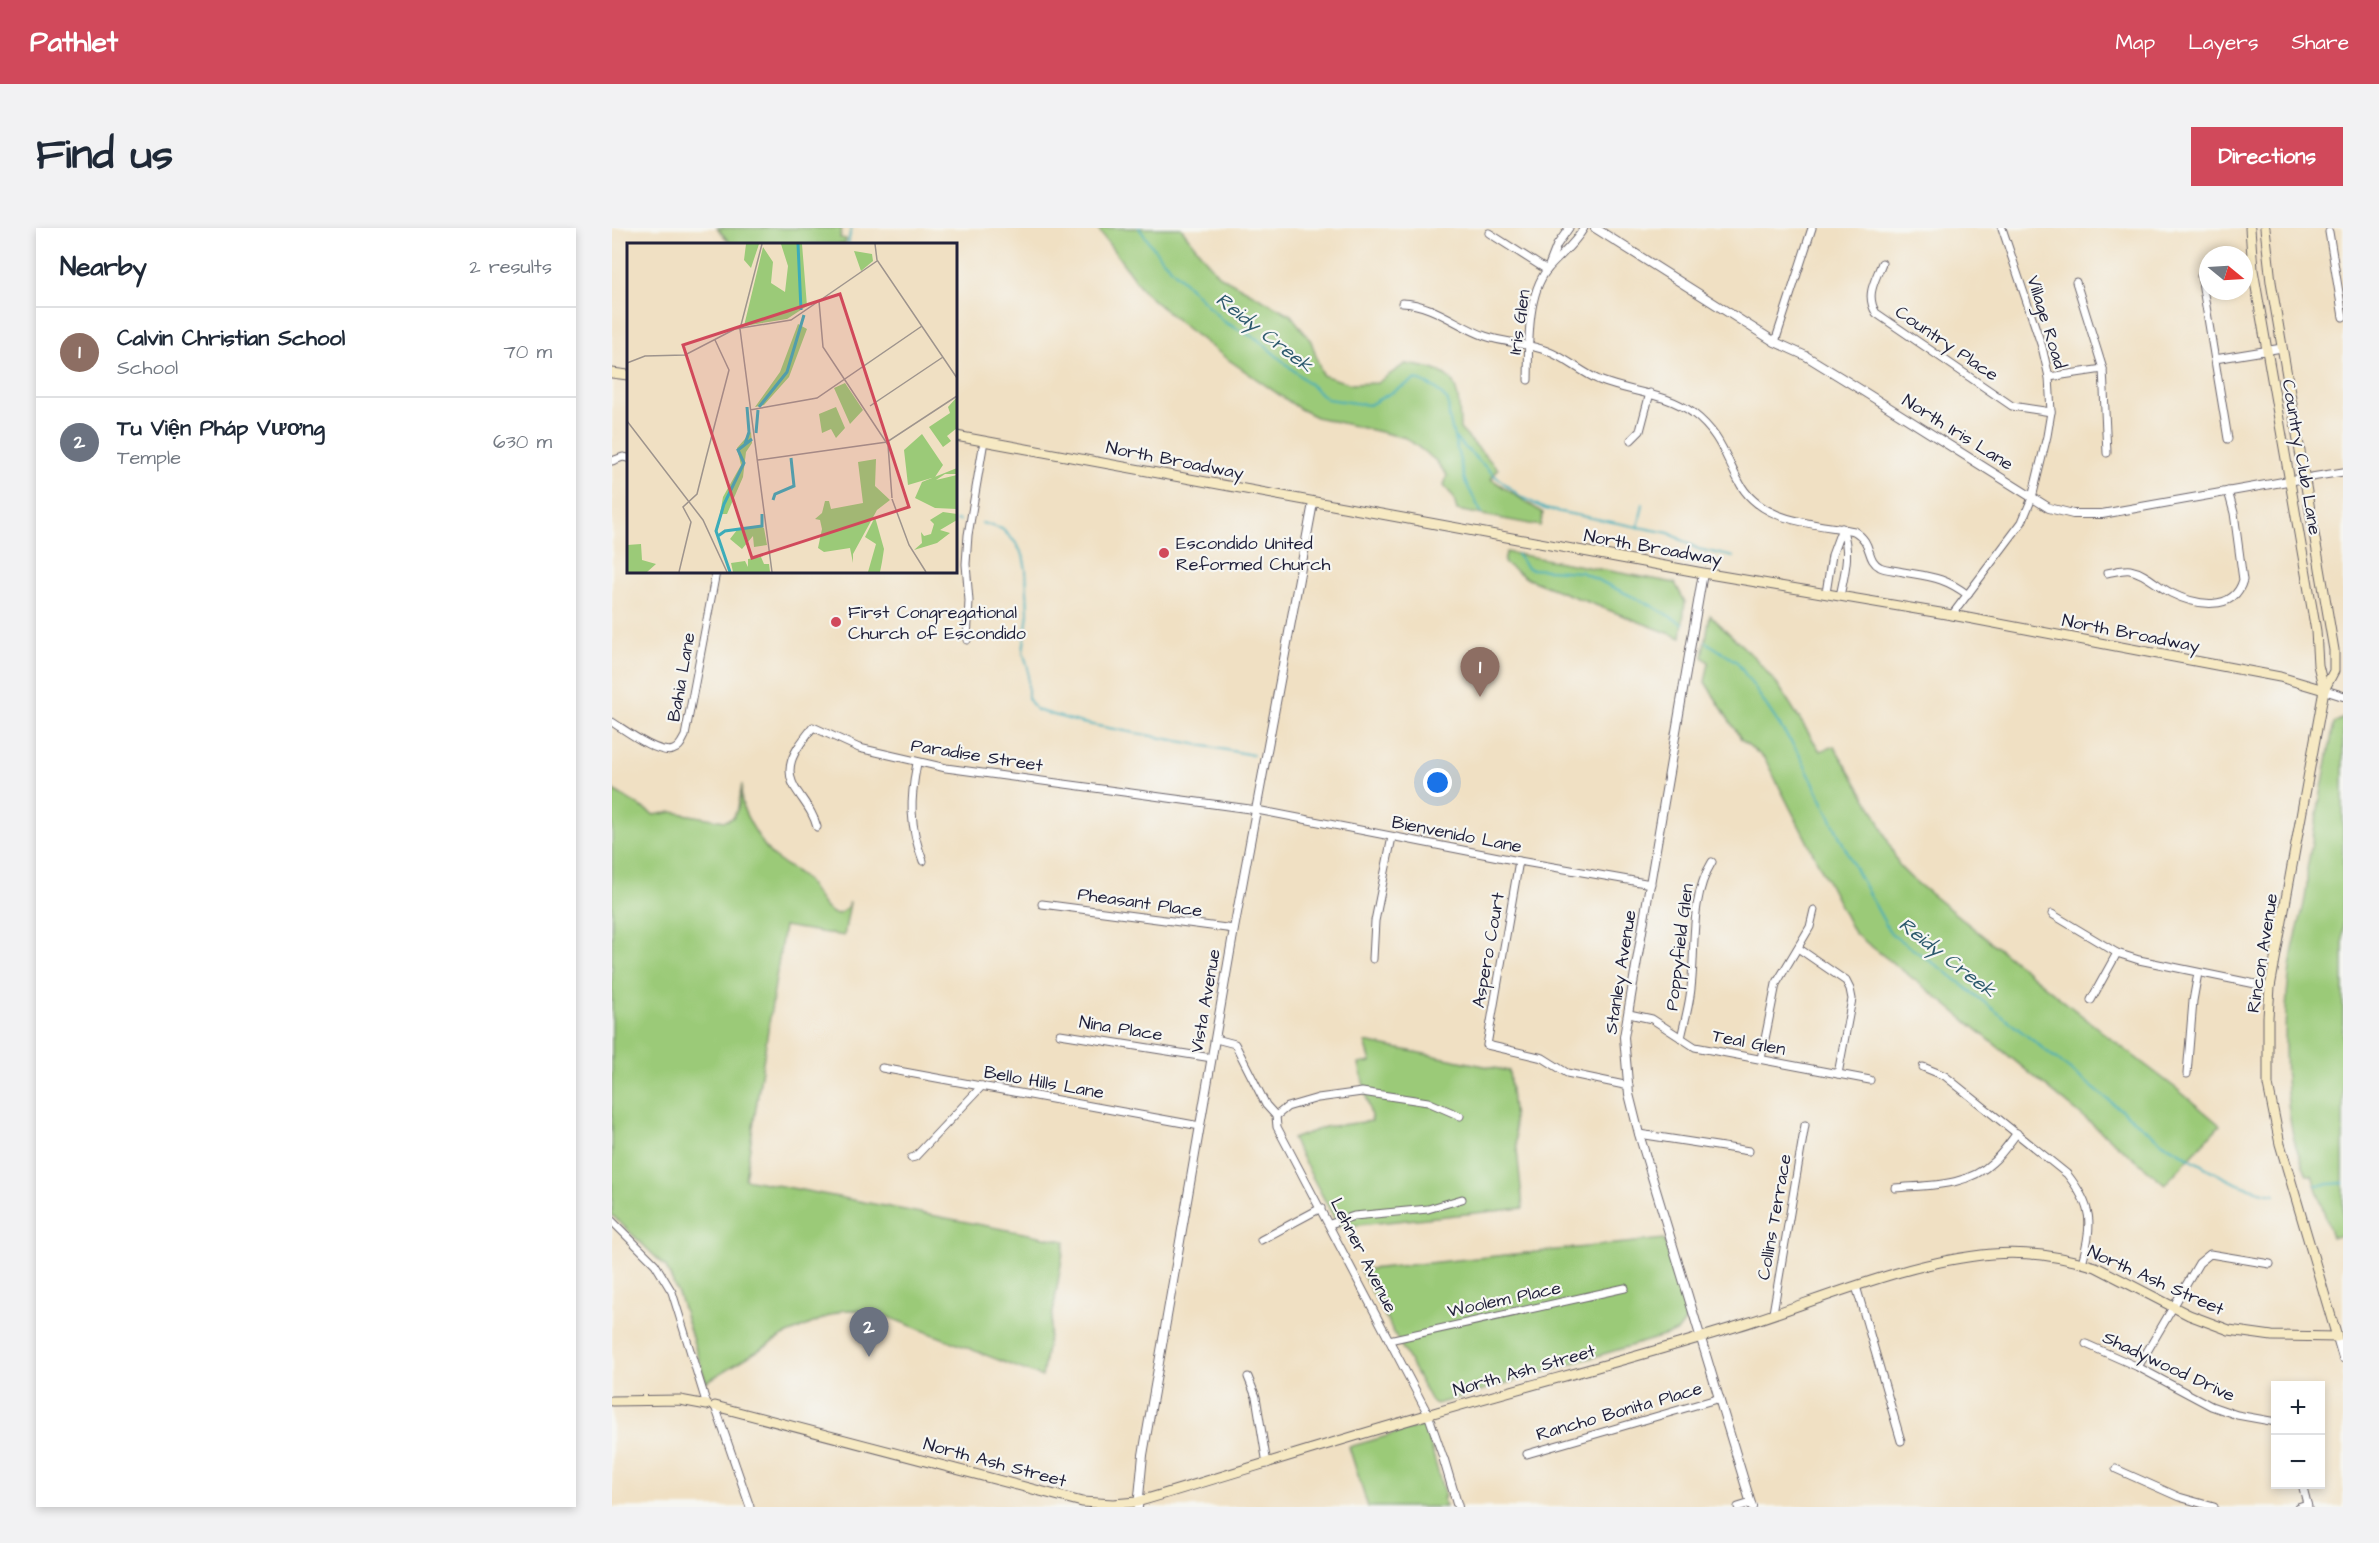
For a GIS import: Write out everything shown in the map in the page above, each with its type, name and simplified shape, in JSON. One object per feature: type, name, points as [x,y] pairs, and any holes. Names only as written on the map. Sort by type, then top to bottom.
[{"type":"main road","name":"Country Club Lane","points":[[2250,228],[2253,270],[2316,631],[2318,665],[2324,690]]},
{"type":"main road","name":"Country Club Lane","points":[[2265,228],[2271,282],[2334,650],[2334,671],[2324,690]]},
{"type":"main road","points":[[612,373],[627,375]]},
{"type":"main road","name":"North Broadway","points":[[957,436],[1313,503],[1952,615],[2280,677],[2324,690]]},
{"type":"main road","name":"Rincon Avenue","points":[[2324,690],[2270,987],[2268,1085],[2280,1144],[2341,1336]]},
{"type":"main road","name":"North Ash Street","points":[[612,1401],[681,1400],[1082,1502],[1138,1505],[1428,1414],[1701,1336],[1856,1286],[1950,1260],[1991,1254],[2049,1255],[2096,1267],[2189,1315],[2229,1330],[2272,1336],[2341,1336]]},
{"type":"street","name":"Iris Glen","points":[[1528,380],[1535,295],[1557,245],[1569,228]]},
{"type":"street","name":"Iris Glen","points":[[1547,270],[1567,252],[1584,228]]},
{"type":"street","name":"North Iris Lane","points":[[1595,228],[1775,342],[1806,356],[2049,508],[2073,514],[2102,514],[2343,472]]},
{"type":"street","points":[[1775,342],[1812,228]]},
{"type":"street","name":"Village Road","points":[[1952,615],[2022,522],[2032,498],[2048,436],[2051,412],[2049,377],[2042,347],[2002,228]]},
{"type":"street","points":[[2329,232],[2343,317]]},
{"type":"street","points":[[1490,233],[1547,270]]},
{"type":"street","name":"Country Place","points":[[1882,263],[1871,291],[1870,303],[1876,313],[2012,406],[2051,412]]},
{"type":"street","points":[[2076,282],[2103,369],[2107,453]]},
{"type":"street","points":[[2205,300],[2228,439]]},
{"type":"street","points":[[1402,303],[1418,304],[1484,336],[1557,355],[1600,380],[1675,401],[1704,423],[1722,444],[1739,483],[1745,492],[1761,506],[1776,515],[1854,531],[1862,536],[1867,543],[1871,559],[1882,568],[1944,579],[1968,595]]},
{"type":"street","points":[[2215,358],[2282,348]]},
{"type":"street","points":[[2049,377],[2103,369]]},
{"type":"street","points":[[1631,440],[1640,431],[1650,393]]},
{"type":"street","points":[[967,640],[968,535],[984,441]]},
{"type":"street","points":[[612,461],[627,458]]},
{"type":"street","points":[[2106,573],[2128,569],[2142,574],[2172,594],[2202,603],[2220,603],[2231,599],[2240,590],[2243,580],[2234,513],[2228,491]]},
{"type":"street","name":"Vista Avenue","points":[[1138,1505],[1143,1455],[1234,929],[1313,503]]},
{"type":"street","points":[[1826,593],[1832,555],[1842,528]]},
{"type":"street","points":[[1840,596],[1848,559],[1847,541],[1842,528]]},
{"type":"street","name":"Bahia Lane","points":[[612,722],[657,749],[672,751],[679,747],[685,735],[716,573]]},
{"type":"street","name":"Stanley Avenue","points":[[1703,573],[1669,765],[1652,884],[1624,1037],[1629,1094],[1639,1134],[1752,1505]]},
{"type":"street","name":"North Broadway","points":[[2324,690],[2343,696]]},
{"type":"street","name":"Paradise Street","points":[[817,827],[812,811],[791,783],[789,770],[799,745],[813,727],[859,748],[917,763],[1257,810]]},
{"type":"street","points":[[917,763],[911,813],[915,839],[923,861]]},
{"type":"street","name":"Bienvenido Lane","points":[[1257,810],[1519,861],[1652,884]]},
{"type":"street","points":[[1373,959],[1375,921],[1392,837]]},
{"type":"street","name":"Aspero Court","points":[[1519,861],[1487,1045],[1543,1058],[1568,1073],[1629,1086]]},
{"type":"street","name":"Poppyfield Glen","points":[[1681,1038],[1690,996],[1699,894],[1703,877],[1712,862]]},
{"type":"street","name":"Pheasant Place","points":[[1042,904],[1234,929]]},
{"type":"street","points":[[1761,1059],[1776,984],[1810,927],[1814,910]]},
{"type":"street","points":[[2052,914],[2116,953],[2139,960],[2270,987]]},
{"type":"street","points":[[1798,948],[1846,981],[1850,989],[1852,999],[1838,1074]]},
{"type":"street","points":[[2091,1000],[2116,953]]},
{"type":"street","points":[[2187,1074],[2193,1001],[2198,973]]},
{"type":"street","name":"Teal Glen","points":[[1629,1014],[1652,1019],[1695,1047],[1870,1080]]},
{"type":"street","name":"Nina Place","points":[[1060,1034],[1212,1058]]},
{"type":"street","name":"Lehner Avenue","points":[[1216,1039],[1235,1044],[1266,1105],[1276,1116],[1276,1126],[1330,1224],[1428,1414],[1458,1507]]},
{"type":"street","points":[[1923,1067],[1945,1076],[2067,1174],[2082,1193],[2090,1218],[2088,1240],[2082,1263]]},
{"type":"street","name":"Bello Hills Lane","points":[[882,1068],[1200,1126]]},
{"type":"street","points":[[911,1158],[915,1157],[982,1086]]},
{"type":"street","points":[[1276,1116],[1287,1107],[1318,1098],[1362,1092],[1428,1102],[1460,1116]]},
{"type":"street","name":"Collins Terrace","points":[[1773,1314],[1805,1125]]},
{"type":"street","points":[[1895,1188],[1964,1180],[1994,1162],[2017,1133]]},
{"type":"street","points":[[1639,1134],[1749,1151]]},
{"type":"street","points":[[1330,1224],[1354,1216],[1428,1209],[1462,1199]]},
{"type":"street","points":[[1261,1240],[1321,1208]]},
{"type":"street","points":[[612,1221],[655,1264],[672,1292],[711,1406],[750,1507]]},
{"type":"street","points":[[2138,1367],[2199,1263],[2210,1254],[2270,1264]]},
{"type":"street","points":[[1856,1286],[1901,1442]]},
{"type":"street","name":"Woolem Place","points":[[1389,1340],[1624,1288]]},
{"type":"street","name":"Rincon Avenue","points":[[2341,1336],[2343,1359]]},
{"type":"street","name":"Shadywood Drive","points":[[2086,1344],[2138,1367],[2211,1406],[2237,1415],[2271,1421]]},
{"type":"street","points":[[1248,1377],[1256,1396],[1267,1464]]},
{"type":"street","name":"Rancho Bonita Place","points":[[1527,1454],[1720,1398]]},
{"type":"street","points":[[2116,1469],[2179,1497],[2214,1507]]},
{"type":"street","points":[[2298,1507],[2308,1506],[2303,1489]]},
{"type":"street","points":[[1738,1507],[1752,1505]]},
{"type":"green space","points":[[717,228],[842,228],[840,238],[846,239],[845,243],[730,243]]},
{"type":"green space","points":[[1097,228],[1181,228],[1218,275],[1291,315],[1311,341],[1322,375],[1351,384],[1377,383],[1405,364],[1435,370],[1445,375],[1456,389],[1460,429],[1498,469],[1491,479],[1543,513],[1540,526],[1457,510],[1453,496],[1444,486],[1447,475],[1435,460],[1406,438],[1316,417],[1300,409],[1226,358],[1144,292]]},
{"type":"green space","points":[[1506,552],[1675,583],[1685,602],[1681,638],[1528,579],[1504,563]]},
{"type":"green space","points":[[1710,615],[1757,660],[1780,688],[1820,751],[1834,746],[1875,813],[1900,867],[1911,878],[2220,1125],[2165,1184],[1937,997],[1854,933],[1765,759],[1741,739],[1705,682],[1709,662],[1703,657]]},
{"type":"green space","points":[[2343,718],[2343,1236],[2332,1237],[2312,1175],[2307,1175],[2293,1136],[2285,1069],[2285,1021],[2292,954],[2304,901],[2307,869],[2334,723]]},
{"type":"green space","points":[[742,784],[745,812],[771,854],[803,877],[825,908],[831,912],[837,914],[843,911],[850,902],[844,936],[784,926],[745,1179],[1065,1241],[1042,1377],[873,1311],[843,1310],[781,1337],[706,1382],[680,1299],[666,1267],[612,1215],[612,789],[654,815],[672,812],[725,821],[733,818],[738,808]]},
{"type":"green space","points":[[1365,1042],[1509,1071],[1523,1208],[1339,1227],[1292,1139],[1325,1127],[1372,1121],[1359,1064],[1371,1062]]},
{"type":"green space","points":[[1664,1239],[1686,1314],[1684,1323],[1677,1332],[1437,1404],[1431,1401],[1360,1270]]},
{"type":"green space","points":[[1421,1426],[1426,1429],[1445,1497],[1443,1498],[1445,1507],[1368,1507],[1349,1447]]},
{"type":"waterway","points":[[848,243],[851,228]]},
{"type":"waterway","name":"Reidy Creek","points":[[1139,228],[1160,257],[1224,322],[1257,339],[1327,399],[1369,405],[1416,379],[1435,388],[1448,401],[1449,417],[1465,481],[1482,514]]},
{"type":"waterway","points":[[1454,437],[1520,496],[1545,509],[1669,533],[1698,549],[1734,557]]},
{"type":"waterway","points":[[1638,528],[1643,504]]},
{"type":"waterway","points":[[982,523],[1002,529],[1015,542],[1023,555],[1028,613],[1023,652],[1028,667],[1028,698],[1036,710],[1082,723],[1253,755]]},
{"type":"waterway","name":"Reidy Creek","points":[[1517,554],[1526,567],[1581,572],[1652,606],[1683,624]]},
{"type":"waterway","name":"Reidy Creek","points":[[1706,642],[1737,662],[1799,754],[1858,874],[1891,934],[1946,972],[2163,1143],[2230,1180],[2259,1191],[2275,1194]]},
{"type":"waterway","name":"Reidy Creek","points":[[2316,1185],[2343,1183]]},
{"type":"place","name":"Escondido United Reformed Church","points":[[1164,553]]},
{"type":"place","name":"First Congregational Church of Escondido","points":[[836,622]]},
{"type":"place","name":"Calvin Christian School","points":[[1480,697]]},
{"type":"place","name":"Tu Viện Pháp Vương","points":[[869,1357]]}]
